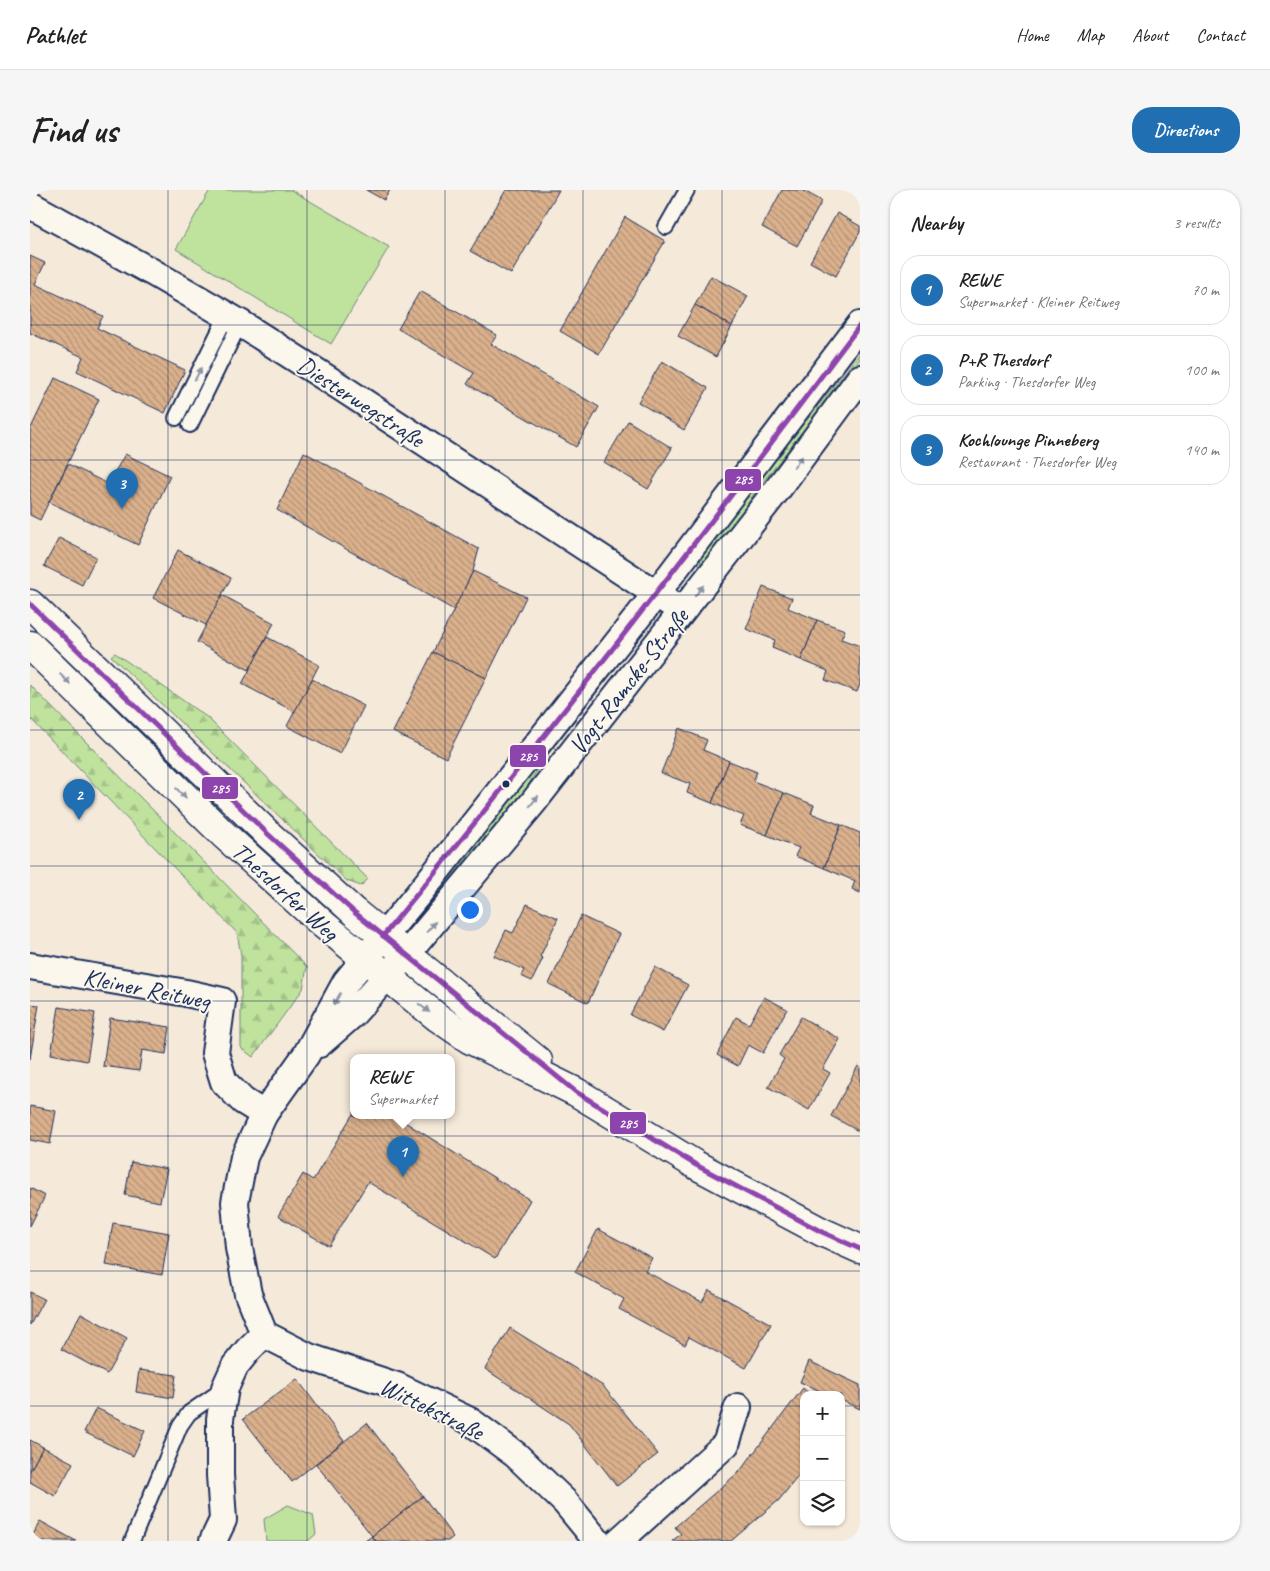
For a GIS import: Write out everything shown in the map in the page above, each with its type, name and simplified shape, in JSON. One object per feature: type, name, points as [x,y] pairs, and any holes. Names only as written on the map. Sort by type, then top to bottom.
[{"type":"street","name":"Diesterwegstraße","points":[[30,205],[234,319],[683,612]]},
{"type":"street","name":"Vogt-Ramcke-Straße","points":[[383,936],[537,746],[656,594],[860,325]]},
{"type":"street","name":"Vogt-Ramcke-Straße","points":[[387,976],[532,804],[777,490],[860,378]]},
{"type":"street","name":"Thesdorfer Weg","points":[[30,604],[268,834],[383,936],[576,1092]]},
{"type":"street","name":"Thesdorfer Weg","points":[[30,645],[223,834],[324,925],[437,1017],[469,1039],[576,1092],[696,1165],[822,1232],[860,1249]]},
{"type":"street","points":[[213,1541],[223,1520],[220,1475],[220,1419],[225,1388],[235,1366],[264,1334],[248,1294],[239,1248],[235,1202],[244,1157],[264,1114],[306,1055],[346,982],[383,936]]},
{"type":"street","name":"Kleiner Reitweg","points":[[30,966],[222,1001],[215,1053],[224,1082],[243,1101],[264,1114]]},
{"type":"street","points":[[306,1055],[352,1015],[387,976]]},
{"type":"street","name":"Wittekstraße","points":[[264,1334],[309,1356],[397,1386],[470,1421],[516,1455],[565,1502],[597,1541]]},
{"type":"street","points":[[618,1541],[726,1444],[738,1407]]},
{"type":"lane","points":[[666,227],[687,190]]},
{"type":"lane","points":[[176,418],[234,319]]},
{"type":"lane","points":[[190,425],[234,319]]},
{"type":"lane","points":[[132,1541],[180,1426],[189,1413],[225,1388]]},
{"type":"green space","points":[[210,190],[291,190],[389,247],[331,344],[176,249]]},
{"type":"green space","points":[[860,353],[860,359],[755,492],[734,527],[706,564],[700,564],[701,557]]},
{"type":"green space","points":[[115,653],[208,718],[368,879],[361,886],[347,881],[111,656]]},
{"type":"green space","points":[[611,664],[616,668],[542,762],[518,802],[432,908],[427,903],[513,797],[538,758]]},
{"type":"green space","points":[[30,685],[307,967],[303,989],[253,1057],[241,1048],[241,955],[237,933],[30,718]]},
{"type":"green space","points":[[288,1505],[313,1515],[316,1534],[308,1541],[266,1541],[264,1519]]},
{"type":"building","points":[[366,190],[390,190],[384,200]]},
{"type":"building","points":[[506,190],[559,190],[511,274],[470,251]]},
{"type":"building","points":[[782,190],[802,190],[822,201],[797,246],[762,227]]},
{"type":"building","points":[[837,213],[860,226],[860,232],[836,276],[810,262]]},
{"type":"building","points":[[625,217],[665,241],[599,354],[560,331]]},
{"type":"building","points":[[30,256],[45,263],[35,284],[103,316],[97,328],[185,370],[165,413],[77,371],[83,357],[30,333]]},
{"type":"building","points":[[711,276],[748,296],[732,326],[695,305]]},
{"type":"building","points":[[420,291],[497,335],[491,344],[599,407],[576,447],[467,384],[474,373],[398,329]]},
{"type":"building","points":[[695,305],[732,326],[716,357],[678,336]]},
{"type":"building","points":[[662,361],[708,388],[684,430],[638,402]]},
{"type":"building","points":[[55,378],[99,399],[40,520],[30,515],[30,430]]},
{"type":"building","points":[[628,421],[672,448],[648,489],[604,462]]},
{"type":"building","points":[[304,452],[479,549],[473,571],[454,610],[277,510]]},
{"type":"building","points":[[125,454],[170,476],[138,545],[49,502],[68,464],[108,484]]},
{"type":"building","points":[[59,538],[96,557],[82,585],[44,566]]},
{"type":"building","points":[[178,550],[231,578],[206,625],[153,598]]},
{"type":"building","points":[[473,571],[526,597],[486,678],[433,652]]},
{"type":"building","points":[[763,587],[792,598],[788,608],[817,620],[801,660],[772,648],[775,640],[746,629]]},
{"type":"building","points":[[222,595],[274,623],[249,670],[197,642]]},
{"type":"building","points":[[817,620],[845,630],[841,639],[860,646],[860,684],[857,692],[825,680],[828,671],[801,660]]},
{"type":"building","points":[[267,637],[319,665],[295,712],[242,684]]},
{"type":"building","points":[[433,652],[486,678],[446,758],[393,732]]},
{"type":"building","points":[[312,679],[364,706],[340,754],[287,726]]},
{"type":"building","points":[[679,728],[707,740],[703,750],[729,761],[712,803],[687,793],[690,784],[661,773]]},
{"type":"building","points":[[729,761],[757,772],[753,781],[784,793],[767,835],[740,825],[744,816],[712,803]]},
{"type":"building","points":[[784,793],[814,805],[811,813],[841,825],[824,868],[795,856],[799,848],[767,835]]},
{"type":"building","points":[[841,825],[860,833],[860,893],[852,889],[855,881],[824,868]]},
{"type":"building","points":[[527,904],[558,918],[540,957],[543,958],[532,981],[521,976],[524,970],[494,956],[506,930],[513,933]]},
{"type":"building","points":[[581,916],[619,934],[588,1003],[549,984]]},
{"type":"building","points":[[655,967],[688,985],[663,1032],[630,1015]]},
{"type":"building","points":[[764,997],[787,1009],[763,1053],[748,1045],[738,1066],[717,1055],[736,1017],[749,1024]]},
{"type":"building","points":[[30,1004],[39,1005],[30,1059]]},
{"type":"building","points":[[59,1007],[95,1013],[87,1061],[51,1054]]},
{"type":"building","points":[[801,1017],[840,1039],[823,1069],[830,1073],[809,1110],[768,1087],[784,1059],[779,1055]]},
{"type":"building","points":[[110,1018],[170,1027],[166,1054],[142,1050],[139,1071],[103,1066]]},
{"type":"building","points":[[858,1066],[860,1067],[860,1132],[831,1116]]},
{"type":"building","points":[[30,1106],[56,1111],[50,1144],[30,1140]]},
{"type":"building","points":[[350,1119],[400,1119],[530,1200],[495,1259],[368,1182],[329,1246],[278,1216],[303,1174],[313,1180]]},
{"type":"building","points":[[131,1162],[167,1169],[160,1202],[125,1195]]},
{"type":"building","points":[[30,1188],[45,1196],[30,1226]]},
{"type":"building","points":[[113,1223],[169,1233],[162,1275],[106,1265]]},
{"type":"building","points":[[598,1229],[652,1258],[645,1271],[702,1302],[709,1290],[771,1324],[746,1368],[689,1337],[685,1345],[619,1309],[624,1299],[575,1272]]},
{"type":"building","points":[[30,1292],[44,1299],[30,1325]]},
{"type":"building","points":[[81,1313],[127,1338],[107,1374],[61,1349]]},
{"type":"building","points":[[510,1328],[603,1386],[658,1454],[617,1486],[569,1424],[485,1369]]},
{"type":"building","points":[[809,1361],[860,1385],[860,1409],[845,1402],[845,1391],[820,1391],[800,1382]]},
{"type":"building","points":[[139,1370],[176,1375],[173,1398],[136,1392]]},
{"type":"building","points":[[297,1379],[344,1441],[292,1482],[243,1419]]},
{"type":"building","points":[[800,1392],[800,1474],[779,1500],[731,1541],[672,1541],[681,1534],[675,1527],[740,1471]]},
{"type":"building","points":[[96,1408],[145,1431],[133,1456],[84,1432]]},
{"type":"building","points":[[367,1423],[423,1496],[372,1536],[316,1464]]},
{"type":"building","points":[[30,1440],[43,1447],[30,1471]]},
{"type":"building","points":[[43,1447],[73,1463],[55,1496],[30,1482],[30,1471]]},
{"type":"building","points":[[423,1496],[453,1537],[448,1541],[376,1541],[372,1536]]},
{"type":"building","points":[[40,1521],[76,1541],[30,1541]]},
{"type":"building","points":[[372,1536],[376,1541],[365,1541]]},
{"type":"transit line","name":"285","points":[[383,936],[625,633],[860,325]]},
{"type":"transit line","name":"285","points":[[30,604],[268,834],[354,912],[576,1092],[696,1165],[822,1232],[860,1249]]},
{"type":"place","name":"Kochlounge Pinneberg","points":[[122,509]]},
{"type":"place","name":"P+R Thesdorf","points":[[79,820]]},
{"type":"place","name":"REWE","points":[[403,1177]]}]
